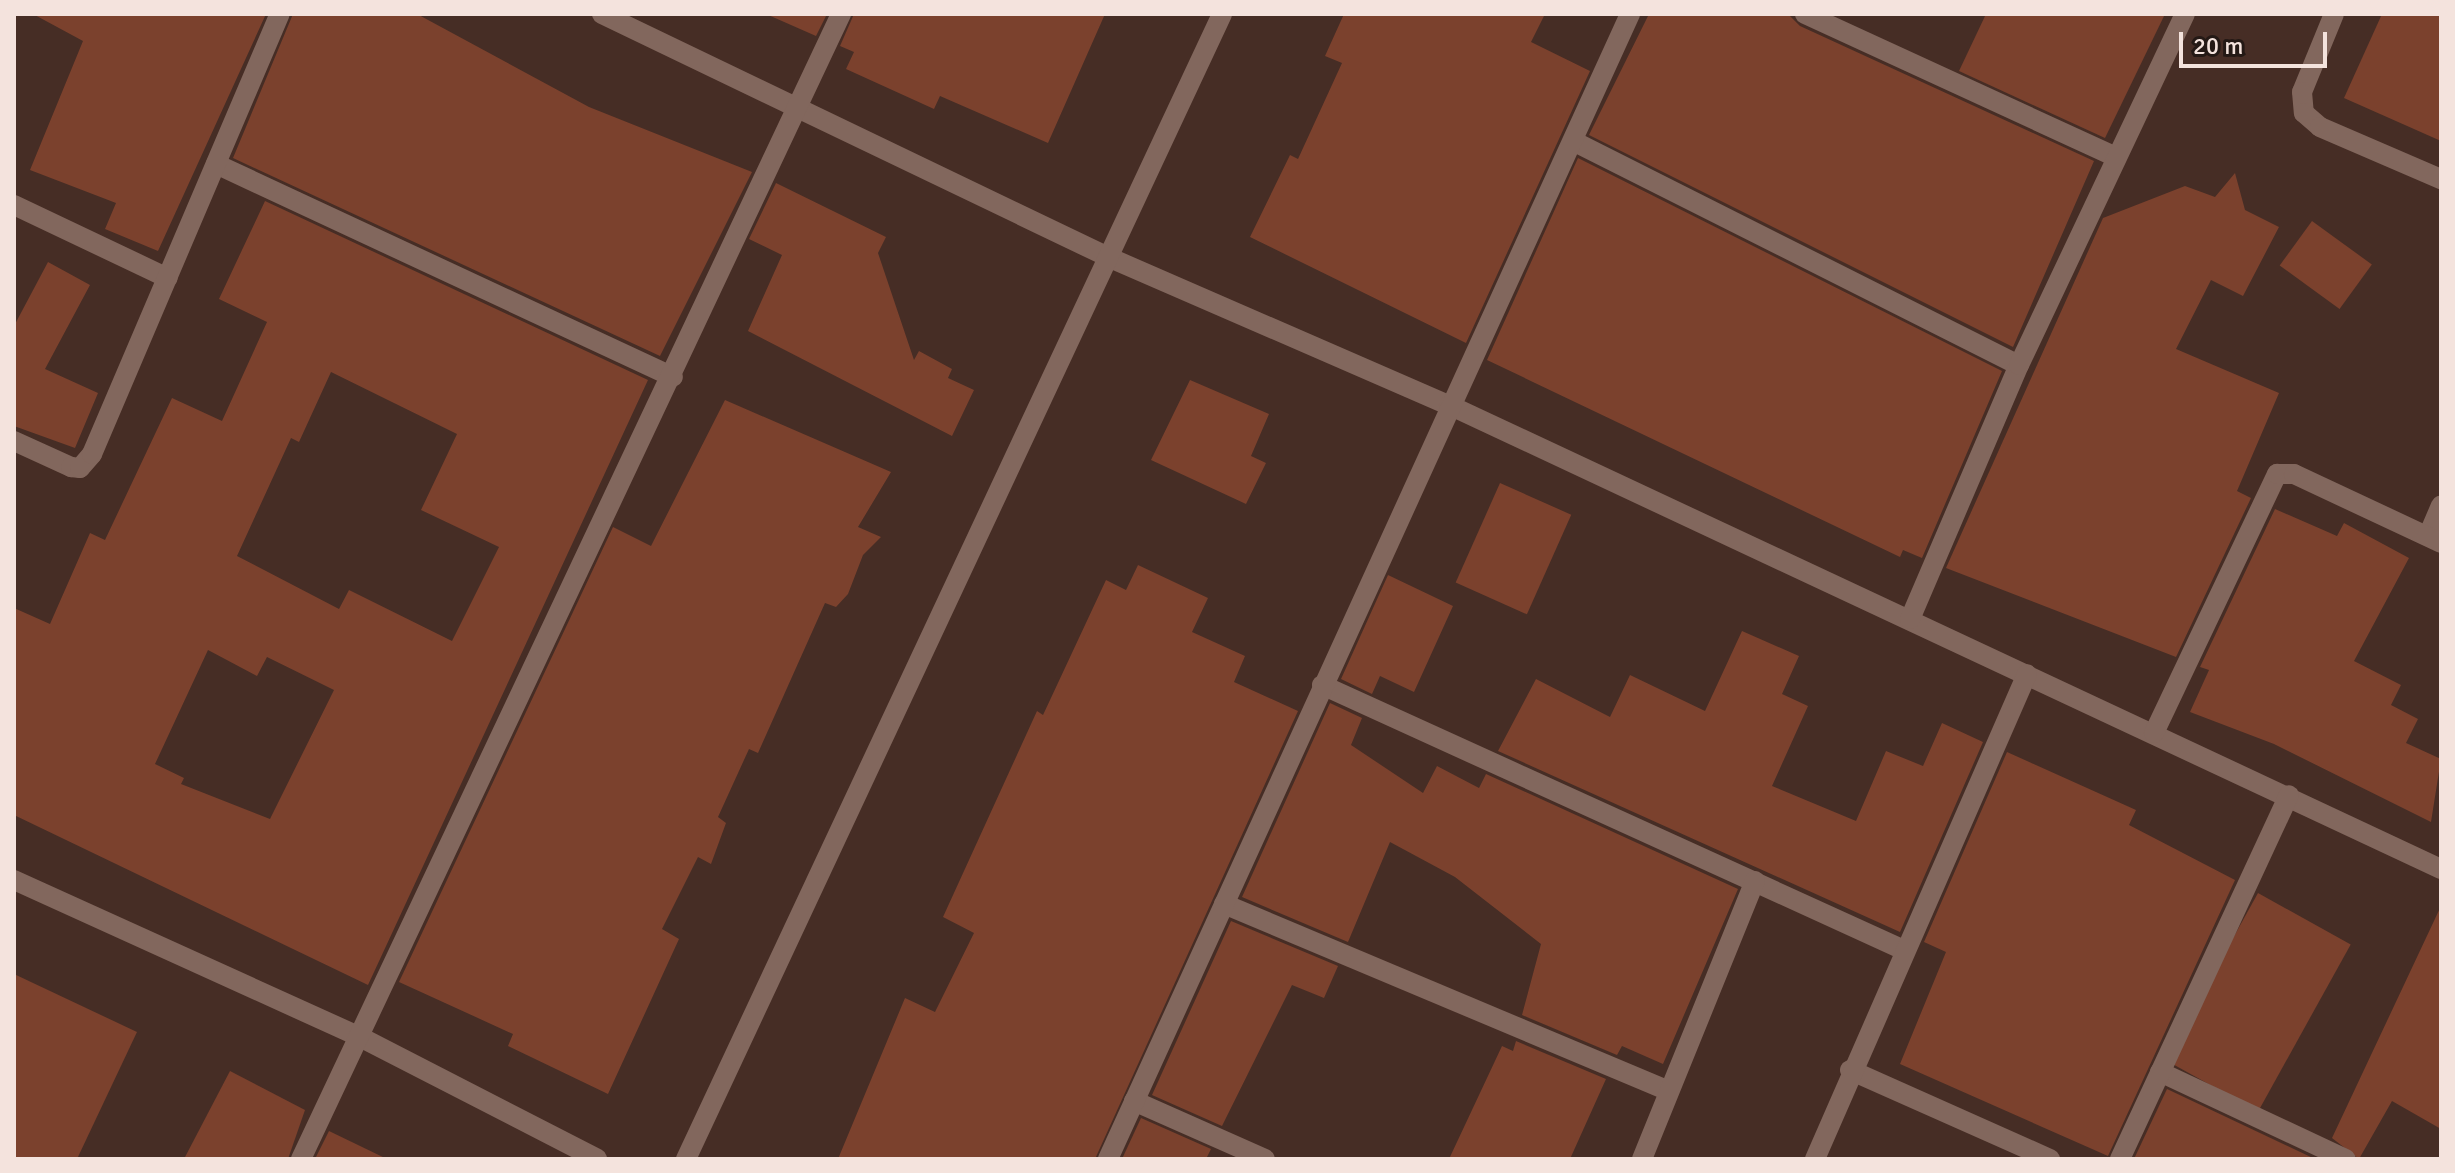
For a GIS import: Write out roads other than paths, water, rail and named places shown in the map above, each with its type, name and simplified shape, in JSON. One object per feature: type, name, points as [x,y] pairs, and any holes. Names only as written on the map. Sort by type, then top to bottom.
[{"type":"street","points":[[14,441],[71,467],[86,462],[280,14]]},
{"type":"street","points":[[602,14],[798,105],[1108,257],[1449,405],[2289,795],[2441,869]]},
{"type":"street","points":[[301,1159],[364,1039],[841,14]]},
{"type":"street","points":[[686,1159],[1222,14]]},
{"type":"street","points":[[1108,1159],[1449,405],[1630,14]]},
{"type":"street","points":[[1805,14],[2116,157]]},
{"type":"street","points":[[1910,619],[2019,365],[2185,14]]},
{"type":"street","points":[[2330,15],[2302,92],[2304,113],[2320,127],[2441,179]]},
{"type":"street","points":[[1573,141],[2019,365]]},
{"type":"street","points":[[216,164],[673,377]]},
{"type":"street","points":[[14,205],[168,278]]},
{"type":"street","points":[[2154,733],[2277,474],[2294,474],[2434,539],[2441,506]]},
{"type":"street","points":[[1815,1159],[1850,1070],[2027,674]]},
{"type":"street","points":[[1322,685],[1904,950]]},
{"type":"street","points":[[2120,1159],[2289,795]]},
{"type":"street","points":[[14,880],[364,1039],[597,1159]]},
{"type":"street","points":[[1642,1159],[1755,881]]},
{"type":"street","points":[[1224,904],[1668,1091]]},
{"type":"street","points":[[1850,1070],[2050,1159]]},
{"type":"street","points":[[2160,1072],[2346,1159]]},
{"type":"street","points":[[1134,1101],[1265,1159]]}]
